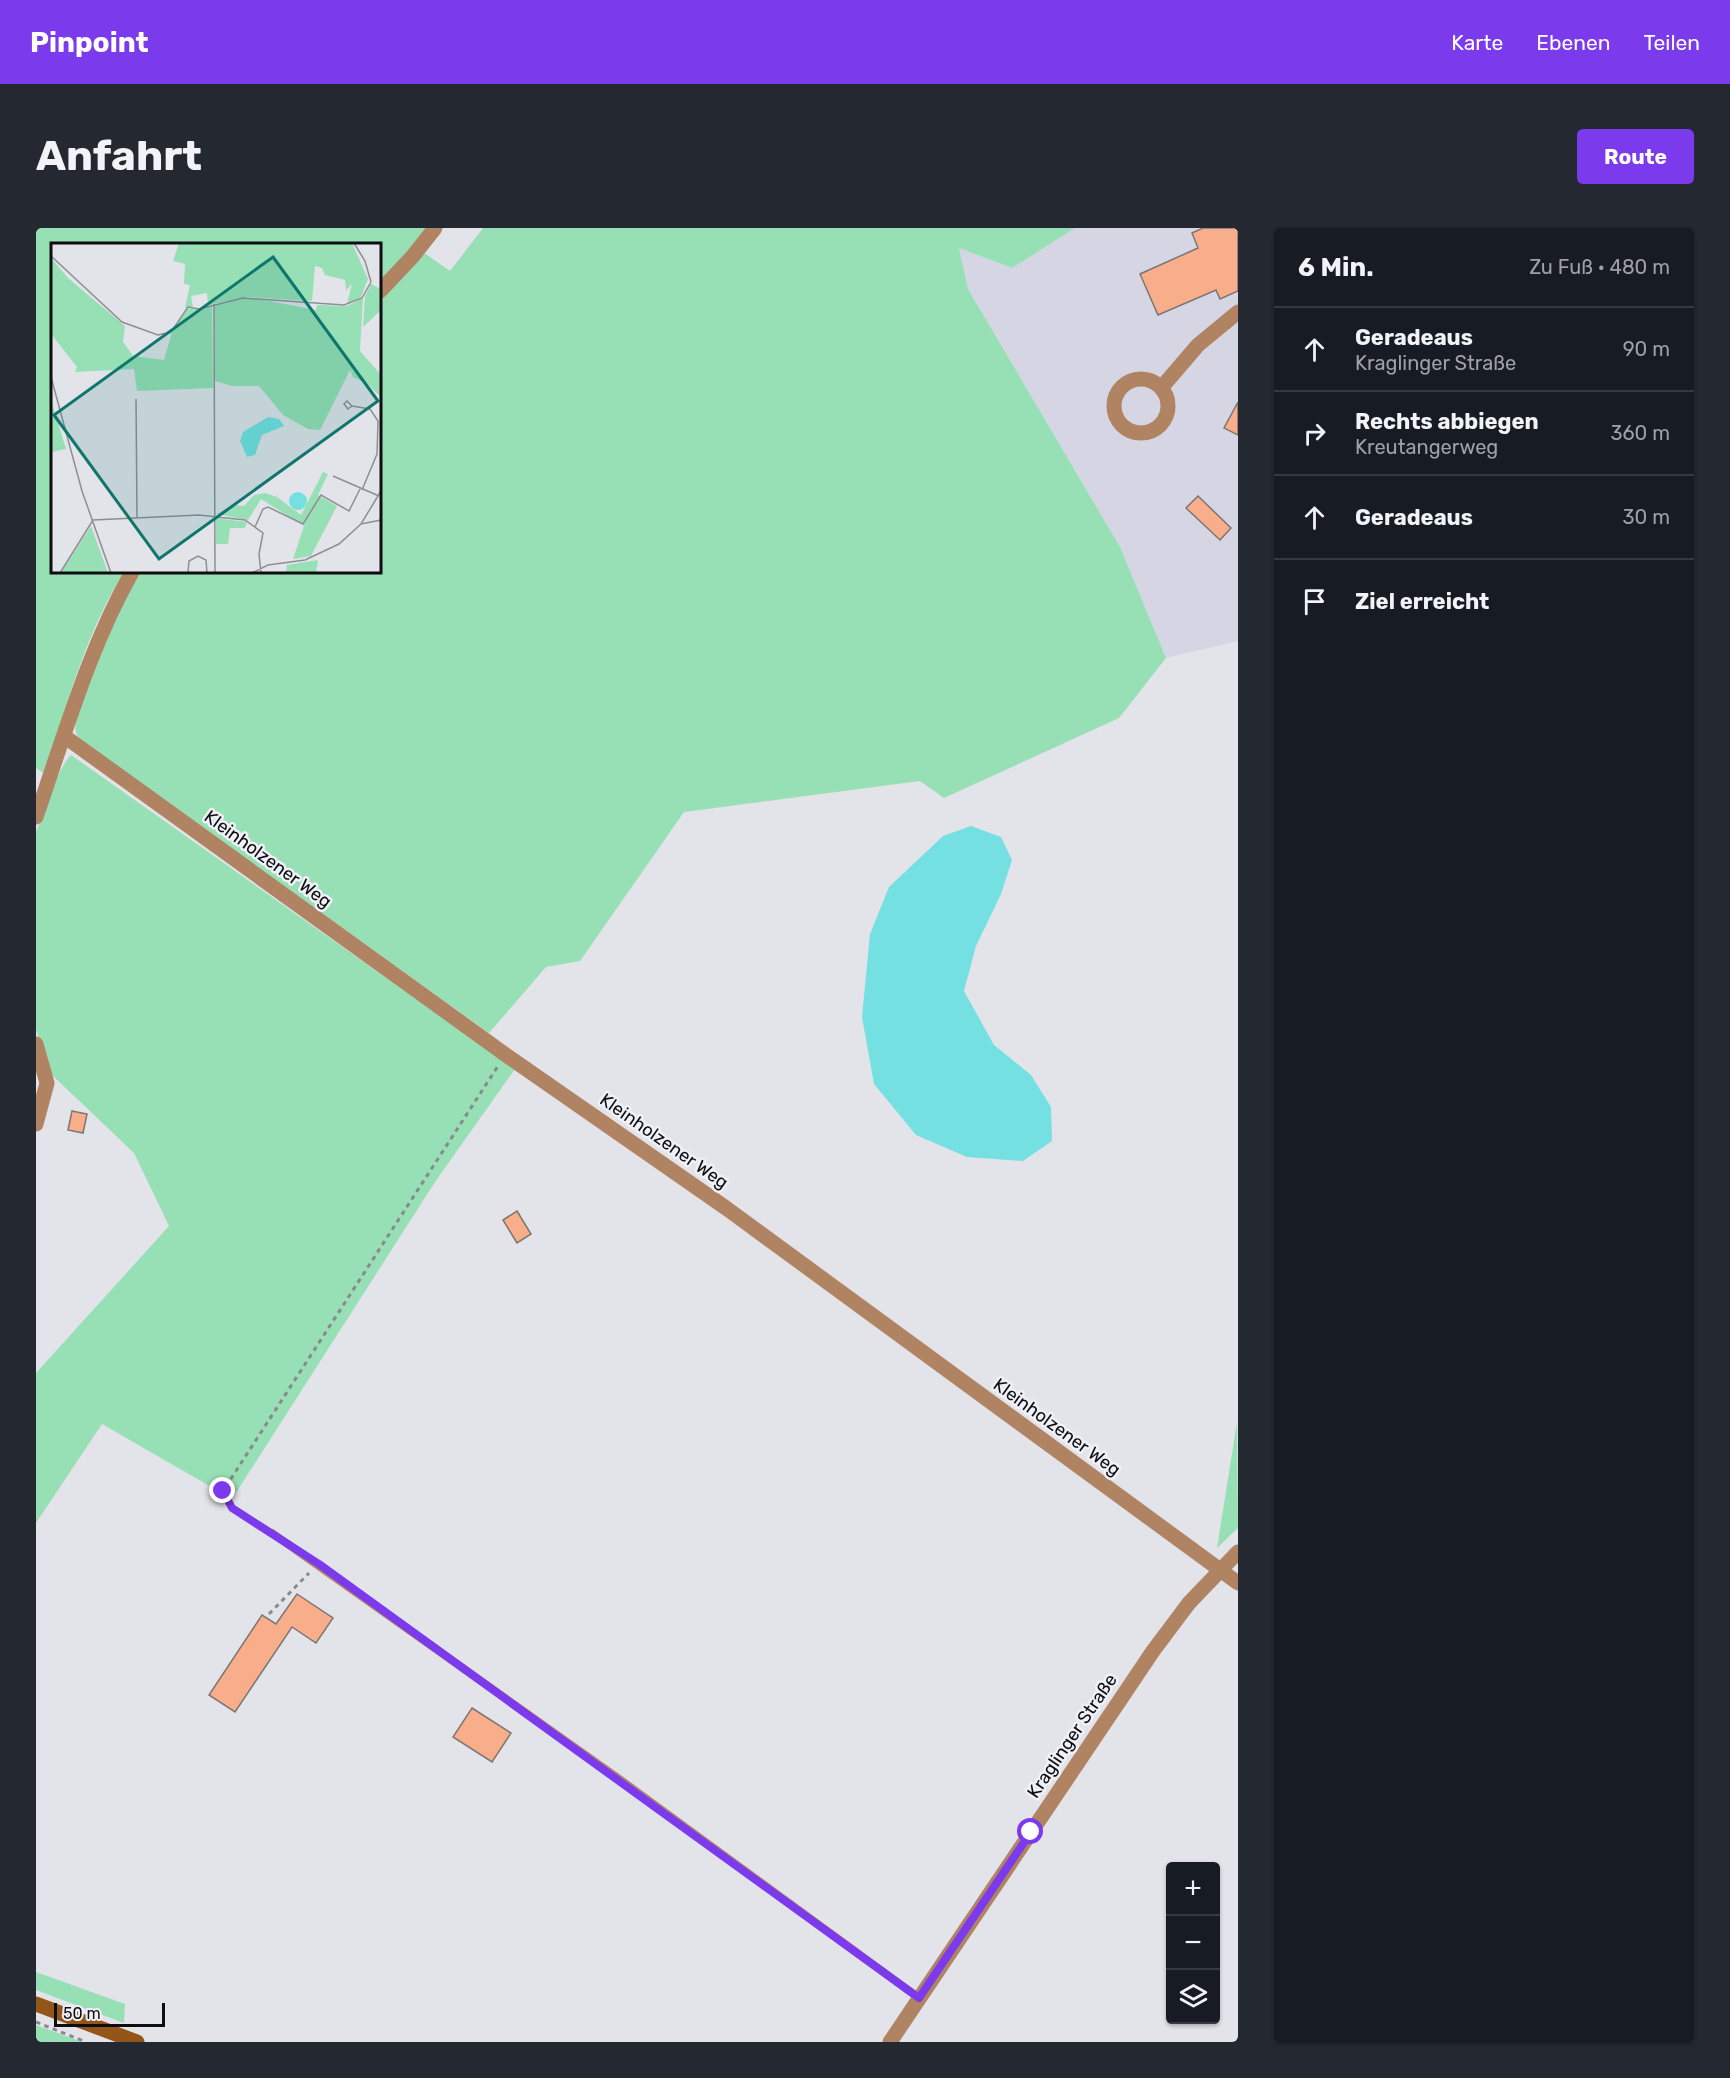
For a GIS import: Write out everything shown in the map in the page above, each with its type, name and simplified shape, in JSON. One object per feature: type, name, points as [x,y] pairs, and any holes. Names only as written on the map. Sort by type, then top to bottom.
[{"type":"main road","points":[[36,2004],[137,2042]]},
{"type":"street","points":[[381,290],[435,228]]},
{"type":"street","points":[[1162,387],[1198,345],[1238,312]]},
{"type":"street","points":[[36,817],[109,612],[131,573]]},
{"type":"street","name":"Kleinholzener Weg","points":[[64,736],[506,1055],[726,1208],[1238,1583]]},
{"type":"street","points":[[36,1044],[46,1083],[36,1124]]},
{"type":"street","name":"Kraglinger Straße","points":[[890,2042],[1153,1651],[1189,1603],[1238,1552]]},
{"type":"lane","points":[[272,1533],[319,1564],[919,1998]]},
{"type":"path","points":[[272,1533],[232,1508],[223,1491],[506,1055]]},
{"type":"path","points":[[269,1614],[319,1564]]},
{"type":"path","points":[[36,2022],[86,2042]]},
{"type":"shaded area","points":[[1075,228],[1238,228],[1238,641],[1166,658],[1120,547],[968,289],[959,248],[1012,268]]},
{"type":"green space","points":[[36,228],[429,228],[381,281],[381,243],[51,243],[51,573],[123,573],[88,644],[45,774],[36,768]]},
{"type":"green space","points":[[483,228],[1075,228],[1012,268],[959,248],[968,289],[1120,547],[1166,658],[1119,718],[944,798],[920,781],[684,812],[580,961],[546,967],[489,1033],[80,740],[76,734],[76,718],[89,676],[138,573],[381,573],[381,296],[423,252],[450,271]]},
{"type":"green space","points":[[71,755],[515,1069],[435,1182],[232,1499],[102,1424],[36,1523],[36,1373],[169,1226],[134,1153],[52,1075],[36,1030],[36,831],[55,782]]},
{"type":"green space","points":[[1237,1422],[1238,1528],[1217,1548]]},
{"type":"green space","points":[[36,1972],[125,2004],[124,2023],[36,1990]]},
{"type":"green space","points":[[36,2025],[82,2042],[36,2042]]},
{"type":"water","points":[[971,826],[1001,837],[1012,860],[1001,894],[976,946],[964,991],[994,1045],[1031,1075],[1051,1107],[1052,1141],[1023,1161],[967,1157],[916,1135],[874,1084],[862,1017],[870,934],[889,887],[943,836]]},
{"type":"building","points":[[1203,228],[1238,228],[1238,291],[1220,299],[1216,290],[1158,315],[1140,274],[1198,248],[1192,233]]},
{"type":"building","points":[[1238,402],[1238,435],[1224,428]]},
{"type":"building","points":[[1198,496],[1231,528],[1220,540],[1186,508]]},
{"type":"building","points":[[72,1111],[87,1114],[83,1133],[68,1130]]},
{"type":"building","points":[[517,1211],[531,1234],[517,1243],[503,1220]]},
{"type":"building","points":[[297,1594],[333,1618],[316,1643],[292,1627],[235,1712],[209,1695],[262,1615],[276,1624]]},
{"type":"building","points":[[472,1708],[511,1733],[492,1762],[453,1737]]},
{"type":"route","points":[[223,1491],[232,1508],[319,1564],[618,1778],[919,1998],[1031,1832]]}]
